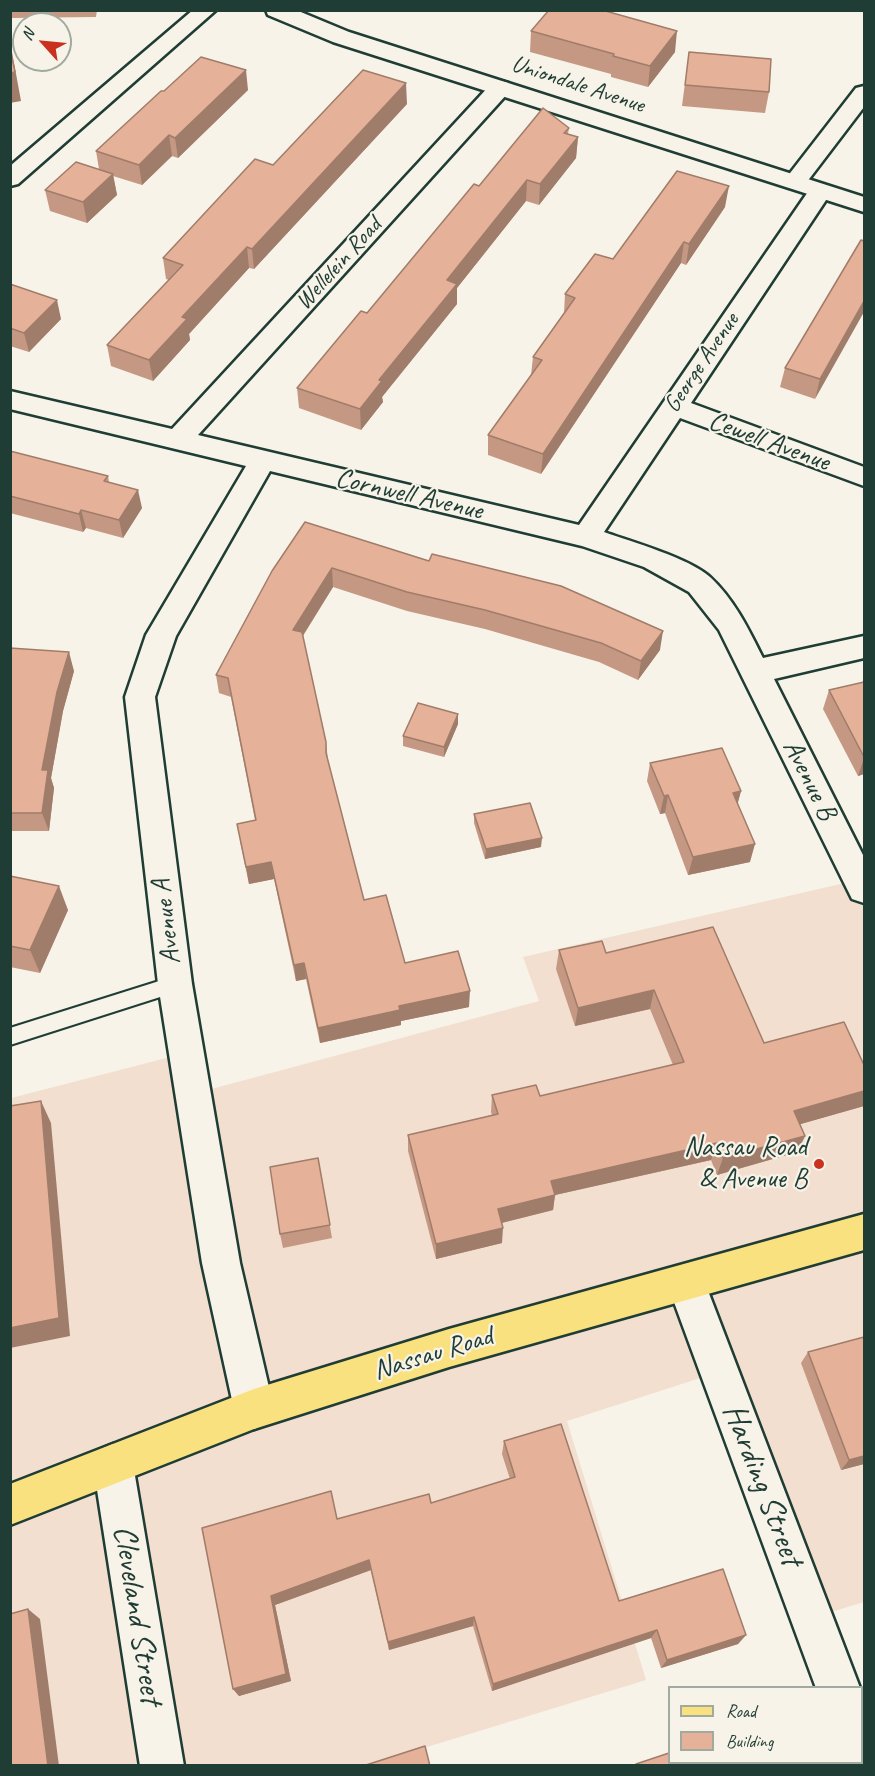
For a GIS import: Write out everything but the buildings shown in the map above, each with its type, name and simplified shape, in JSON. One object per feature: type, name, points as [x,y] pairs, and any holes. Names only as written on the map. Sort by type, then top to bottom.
[{"type":"main road","name":"Nassau Road","points":[[10,1506],[254,1409],[448,1348],[864,1232]]},
{"type":"street","points":[[15,170],[206,10]]},
{"type":"street","name":"Uniondale Avenue","points":[[282,11],[341,37],[864,205]]},
{"type":"street","name":"Wellelein Road","points":[[178,440],[500,88]]},
{"type":"street","points":[[795,182],[864,93]]},
{"type":"street","name":"George Avenue","points":[[586,537],[820,190]]},
{"type":"street","name":"Cornwell Avenue","points":[[10,400],[586,537],[654,560],[699,584],[731,624],[754,672]]},
{"type":"street","name":"Cewell Avenue","points":[[673,406],[864,477]]},
{"type":"street","name":"Avenue A","points":[[254,1409],[221,1263],[175,984],[140,697],[161,635],[263,460]]},
{"type":"street","points":[[754,672],[864,647]]},
{"type":"street","name":"Avenue B","points":[[754,672],[864,889]]},
{"type":"street","name":"Harding Street","points":[[686,1283],[837,1686]]},
{"type":"street","name":"Cleveland Street","points":[[113,1464],[162,1766]]},
{"type":"lane","points":[[10,1037],[175,984]]},
{"type":"shaded area","points":[[858,880],[864,893],[864,1602],[812,1618],[719,1372],[567,1421],[646,1680],[368,1765],[11,1766],[11,1098],[186,1053],[193,1094],[539,1001],[523,957]]},
{"type":"place","name":"Nassau Road & Avenue B","points":[[819,1164]]}]
